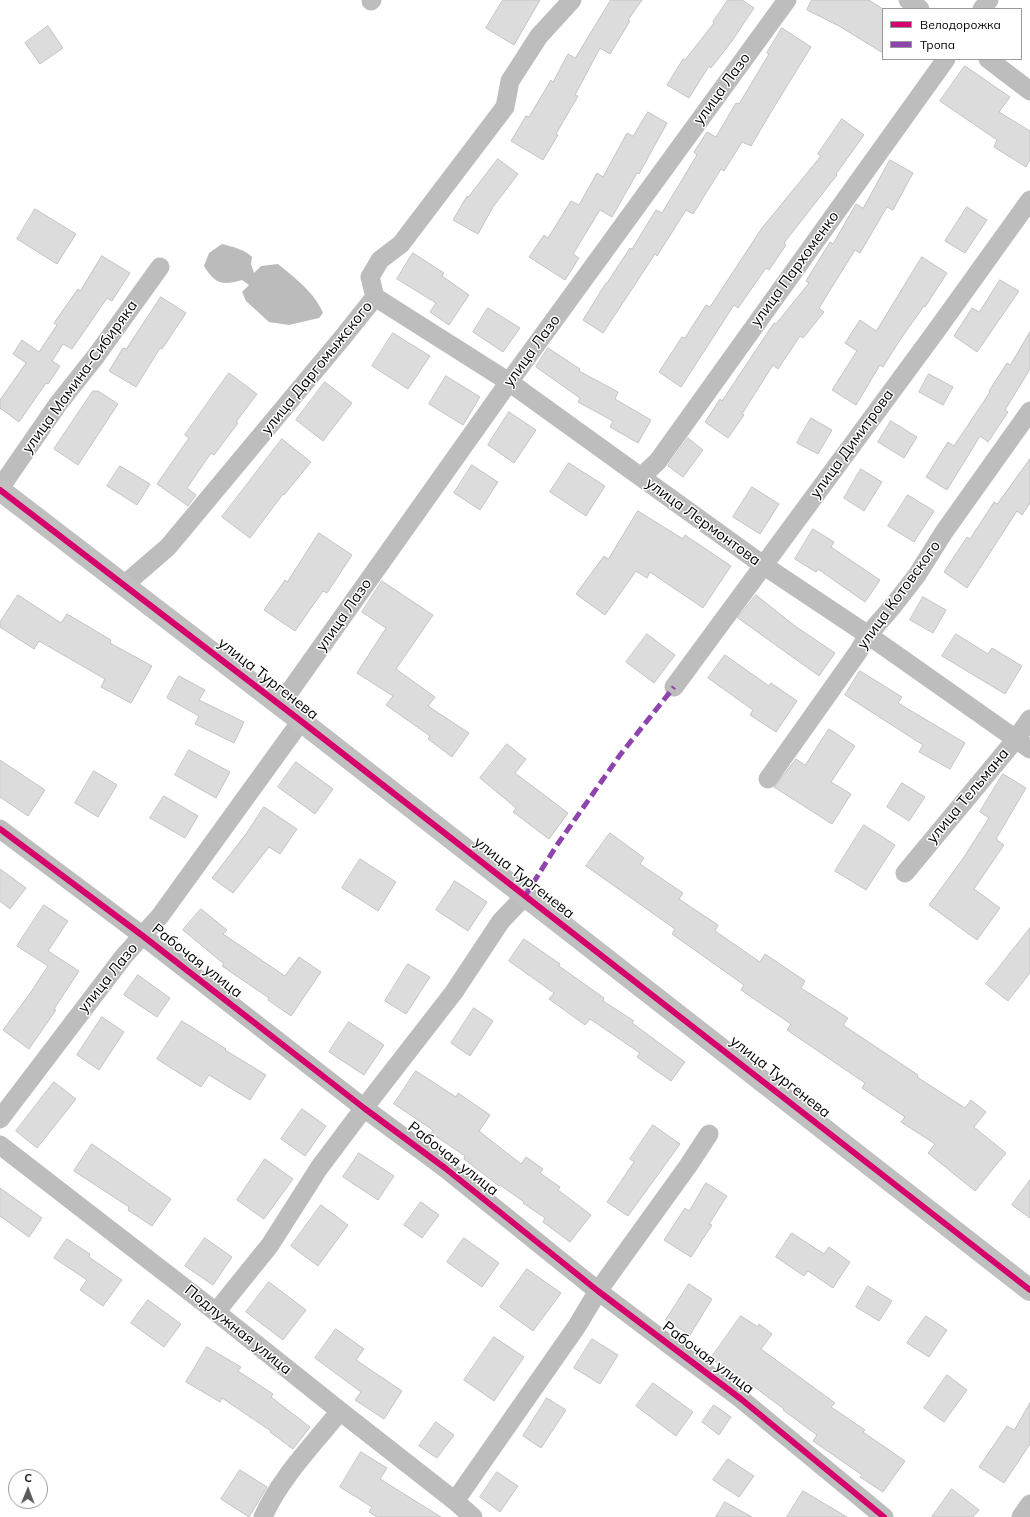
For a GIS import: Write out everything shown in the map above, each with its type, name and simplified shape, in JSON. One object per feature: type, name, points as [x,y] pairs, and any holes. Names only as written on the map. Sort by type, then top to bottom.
[{"type":"street","name":"улица Даргомыжского","points":[[124,585],[168,547],[343,337],[375,296],[370,277],[380,260],[401,244],[506,107],[510,81],[539,36],[572,0]]},
{"type":"street","name":"улица Лазо","points":[[280,705],[509,382],[787,0]]},
{"type":"street","points":[[908,0],[919,8]]},
{"type":"street","points":[[983,8],[989,0]]},
{"type":"street","name":"улица Пархоменко","points":[[641,476],[658,461],[945,60]]},
{"type":"street","points":[[989,60],[1030,91]]},
{"type":"street","name":"улица Димитрова","points":[[674,687],[936,331],[1030,200]]},
{"type":"street","name":"улица Мамина-Сибиряка","points":[[0,489],[58,404],[96,356],[160,267]]},
{"type":"street","name":"улица Лермонтова","points":[[375,296],[509,382],[763,565],[868,634],[1023,744]]},
{"type":"street","name":"улица Котовского","points":[[768,779],[858,652],[868,634],[893,606],[917,575],[944,532],[1030,411]]},
{"type":"street","name":"улица Тургенева","points":[[0,489],[301,721],[1030,1290]]},
{"type":"street","name":"улица Тельмана","points":[[905,873],[1023,744],[1030,719]]},
{"type":"street","name":"улица Лазо","points":[[0,1119],[124,956],[160,916],[301,721]]},
{"type":"street","name":"Рабочая улица","points":[[0,829],[143,936],[364,1108],[445,1168],[598,1291],[742,1399],[884,1517]]},
{"type":"street","points":[[216,1312],[270,1245],[319,1168],[454,992],[501,921],[524,896]]},
{"type":"street","points":[[455,1501],[577,1326],[598,1291],[688,1166],[709,1134]]},
{"type":"street","name":"Подлужная улица","points":[[0,1145],[216,1312],[455,1501],[473,1517]]},
{"type":"street","points":[[263,1517],[270,1501],[280,1486],[340,1411]]},
{"type":"street","points":[[1021,1517],[1030,1504]]},
{"type":"shaded area","points":[[222,244],[234,247],[249,254],[252,257],[251,264],[254,273],[261,266],[278,264],[310,292],[323,313],[319,318],[289,325],[269,322],[246,301],[242,292],[249,285],[242,280],[229,283],[220,282],[212,277],[204,266],[209,253]]},
{"type":"building","points":[[503,0],[540,0],[514,45],[486,28]]},
{"type":"building","points":[[611,0],[642,0],[628,20],[630,21],[610,54],[600,48],[575,95],[578,96],[543,160],[511,141],[526,116],[529,117],[551,80],[553,82],[568,54],[575,58]]},
{"type":"building","points":[[728,0],[742,0],[754,8],[732,41],[711,68],[709,66],[689,98],[667,85],[683,59],[685,60],[714,23],[713,22]]},
{"type":"building","points":[[812,0],[869,0],[882,8],[882,52],[839,26],[807,10]]},
{"type":"building","points":[[48,26],[63,48],[40,64],[25,43]]},
{"type":"building","points":[[782,28],[811,47],[751,146],[742,142],[724,171],[721,169],[693,214],[686,210],[657,256],[655,254],[603,333],[583,320],[630,248],[632,249],[656,210],[662,213],[697,155],[694,152],[707,132],[716,137],[736,103],[739,104],[769,54],[767,53]]},
{"type":"building","points":[[965,66],[1010,97],[999,112],[1030,131],[1030,160],[1026,167],[994,147],[997,140],[940,101]]},
{"type":"building","points":[[648,112],[667,123],[639,174],[637,173],[612,217],[600,210],[573,254],[579,258],[565,280],[529,257],[544,235],[548,238],[571,201],[579,205],[597,173],[603,177],[627,133],[633,136]]},
{"type":"building","points":[[842,119],[864,135],[836,174],[837,175],[784,243],[786,245],[769,270],[766,268],[738,308],[734,305],[681,387],[659,372],[682,337],[685,338],[706,305],[710,307],[762,228],[821,156],[818,154]]},
{"type":"building","points":[[498,159],[518,174],[493,207],[478,234],[453,220],[467,196],[468,197]]},
{"type":"building","points":[[890,160],[913,173],[893,210],[887,207],[860,253],[855,250],[819,308],[824,312],[803,338],[800,336],[778,369],[773,365],[742,414],[744,415],[728,438],[705,422],[720,399],[722,401],[774,323],[776,324],[809,283],[806,281],[830,242],[833,244],[856,204],[863,208]]},
{"type":"building","points":[[967,207],[987,220],[965,253],[945,241]]},
{"type":"building","points":[[35,209],[76,234],[57,264],[17,239]]},
{"type":"building","points":[[413,253],[444,273],[442,276],[469,295],[449,325],[430,312],[436,303],[397,279]]},
{"type":"building","points":[[102,256],[130,273],[112,301],[107,298],[72,349],[63,344],[52,361],[60,366],[48,384],[46,383],[19,422],[0,408],[0,400],[26,363],[13,354],[22,340],[39,352],[57,325],[54,323],[78,289],[80,291]]},
{"type":"building","points":[[922,257],[947,273],[883,367],[880,365],[856,405],[832,390],[857,351],[845,343],[860,320],[876,331]]},
{"type":"building","points":[[1000,280],[1019,291],[977,352],[954,336],[972,308],[979,312]]},
{"type":"building","points":[[161,297],[186,313],[162,349],[160,348],[136,387],[109,371],[123,348],[126,349]]},
{"type":"building","points":[[488,308],[520,328],[503,352],[473,332]]},
{"type":"building","points":[[1030,332],[1030,369],[1005,410],[1008,412],[988,442],[980,436],[947,490],[926,477],[948,442],[954,446],[990,392],[989,391],[1007,363],[1010,365]]},
{"type":"building","points":[[393,333],[430,356],[408,389],[372,366]]},
{"type":"building","points":[[548,348],[580,369],[579,371],[618,392],[615,399],[651,420],[638,443],[610,427],[613,421],[578,402],[580,398],[536,367]]},
{"type":"building","points":[[229,373],[257,394],[236,422],[238,423],[214,455],[211,453],[187,488],[196,495],[188,506],[157,484],[189,438],[185,435]]},
{"type":"building","points":[[929,374],[953,387],[943,405],[919,392]]},
{"type":"building","points":[[446,376],[480,397],[463,425],[429,404]]},
{"type":"building","points":[[325,382],[352,403],[323,441],[296,420]]},
{"type":"building","points":[[93,391],[98,391],[118,404],[78,465],[54,449]]},
{"type":"building","points":[[509,412],[536,430],[514,463],[488,445]]},
{"type":"building","points":[[811,418],[832,430],[818,454],[797,443]]},
{"type":"building","points":[[891,421],[917,437],[904,458],[878,442]]},
{"type":"building","points":[[688,438],[703,450],[683,477],[668,466]]},
{"type":"building","points":[[282,439],[311,462],[284,495],[283,494],[250,538],[222,517]]},
{"type":"building","points":[[1030,459],[1030,503],[1022,515],[1017,511],[967,588],[944,572],[967,537],[970,539],[994,502],[997,504]]},
{"type":"building","points":[[569,463],[605,486],[586,516],[550,492]]},
{"type":"building","points":[[472,465],[498,482],[480,510],[454,493]]},
{"type":"building","points":[[120,466],[150,484],[137,505],[107,486]]},
{"type":"building","points":[[861,469],[882,482],[864,511],[844,498]]},
{"type":"building","points":[[752,487],[779,504],[760,534],[733,517]]},
{"type":"building","points":[[908,495],[934,511],[914,542],[888,526]]},
{"type":"building","points":[[638,511],[683,539],[685,535],[731,566],[703,608],[650,572],[647,578],[636,571],[605,615],[576,594],[604,556],[608,559]]},
{"type":"building","points":[[813,529],[834,542],[831,547],[880,580],[865,602],[818,569],[816,572],[795,559]]},
{"type":"building","points":[[319,533],[352,555],[327,593],[323,591],[295,631],[264,610],[285,580],[287,582]]},
{"type":"building","points":[[382,581],[433,615],[396,669],[435,697],[428,706],[469,733],[452,757],[428,739],[430,736],[386,705],[393,696],[357,673],[386,628],[362,612]]},
{"type":"building","points":[[18,595],[61,623],[67,614],[111,640],[110,643],[152,666],[131,703],[101,687],[105,679],[39,641],[34,649],[0,627],[0,622]]},
{"type":"building","points":[[756,595],[795,626],[835,653],[819,676],[738,618]]},
{"type":"building","points":[[923,597],[946,610],[933,633],[910,620]]},
{"type":"building","points":[[647,634],[675,655],[654,683],[626,662]]},
{"type":"building","points":[[956,634],[988,654],[992,648],[1022,666],[1005,694],[942,656]]},
{"type":"building","points":[[725,655],[769,686],[771,683],[797,701],[776,732],[750,715],[753,710],[708,678]]},
{"type":"building","points":[[860,671],[902,697],[898,703],[965,743],[950,769],[919,752],[923,745],[845,695]]},
{"type":"building","points":[[179,676],[205,690],[199,700],[244,722],[234,743],[195,724],[199,716],[167,698]]},
{"type":"building","points":[[829,729],[855,746],[831,782],[851,794],[832,824],[774,787],[796,759],[805,765]]},
{"type":"building","points":[[507,744],[526,759],[515,773],[568,813],[549,839],[513,812],[516,808],[480,778]]},
{"type":"building","points":[[189,750],[230,772],[216,798],[175,775]]},
{"type":"building","points":[[0,760],[45,790],[28,816],[0,797]]},
{"type":"building","points":[[296,762],[333,789],[315,814],[278,787]]},
{"type":"building","points":[[94,771],[117,785],[98,817],[75,803]]},
{"type":"building","points":[[1003,774],[1026,788],[996,839],[1004,845],[974,889],[1000,908],[977,940],[929,905],[962,860],[989,818],[980,812]]},
{"type":"building","points":[[902,783],[925,797],[909,821],[887,807]]},
{"type":"building","points":[[164,796],[198,816],[185,838],[150,818]]},
{"type":"building","points":[[264,807],[297,829],[280,854],[269,847],[233,893],[212,878],[246,834]]},
{"type":"building","points":[[864,825],[895,845],[866,890],[835,871]]},
{"type":"building","points":[[610,833],[644,858],[640,864],[683,893],[679,899],[718,925],[715,931],[760,962],[765,954],[805,981],[801,988],[848,1018],[843,1025],[918,1075],[917,1077],[965,1108],[971,1100],[986,1112],[974,1127],[1006,1153],[975,1191],[928,1153],[935,1144],[901,1122],[905,1117],[862,1088],[865,1083],[787,1030],[791,1024],[741,990],[744,985],[672,934],[675,929],[586,866]]},
{"type":"building","points":[[360,859],[396,882],[378,911],[342,888]]},
{"type":"building","points":[[0,869],[26,888],[10,909],[0,901]]},
{"type":"building","points":[[455,881],[487,902],[468,931],[436,910]]},
{"type":"building","points":[[44,905],[68,921],[48,951],[79,971],[54,1009],[56,1010],[29,1049],[3,1030],[48,966],[17,946]]},
{"type":"building","points":[[201,909],[227,930],[223,934],[285,976],[299,957],[321,972],[291,1016],[268,1000],[269,998],[222,966],[224,964],[183,930]]},
{"type":"building","points":[[1030,928],[1030,973],[1008,1001],[986,984]]},
{"type":"building","points":[[524,939],[560,964],[559,966],[604,998],[603,1001],[634,1021],[632,1023],[685,1062],[671,1081],[637,1057],[640,1053],[590,1019],[585,1025],[549,999],[554,993],[509,961]]},
{"type":"building","points":[[408,964],[430,977],[406,1014],[385,1001]]},
{"type":"building","points":[[138,975],[170,998],[157,1017],[124,995]]},
{"type":"building","points":[[474,1008],[493,1021],[470,1056],[451,1043]]},
{"type":"building","points":[[102,1017],[124,1032],[99,1070],[77,1055]]},
{"type":"building","points":[[182,1021],[266,1075],[250,1100],[209,1075],[201,1087],[157,1059]]},
{"type":"building","points":[[349,1022],[384,1045],[364,1075],[329,1052]]},
{"type":"building","points":[[416,1071],[456,1097],[458,1093],[490,1115],[479,1131],[521,1164],[526,1157],[543,1169],[540,1173],[560,1187],[558,1190],[591,1215],[570,1242],[543,1222],[545,1218],[500,1185],[499,1186],[464,1159],[465,1156],[431,1133],[433,1130],[394,1104]]},
{"type":"building","points":[[54,1082],[76,1099],[37,1148],[16,1131]]},
{"type":"building","points":[[302,1109],[326,1126],[305,1156],[281,1139]]},
{"type":"building","points":[[653,1125],[680,1144],[628,1216],[607,1202],[634,1162],[630,1159]]},
{"type":"building","points":[[92,1144],[171,1199],[152,1226],[128,1210],[129,1207],[74,1171]]},
{"type":"building","points":[[359,1153],[394,1176],[378,1200],[343,1177]]},
{"type":"building","points":[[265,1159],[293,1179],[264,1219],[237,1200]]},
{"type":"building","points":[[1030,1180],[1030,1218],[1012,1205]]},
{"type":"building","points":[[706,1183],[727,1196],[709,1224],[712,1225],[691,1257],[664,1240],[685,1208],[689,1211]]},
{"type":"building","points":[[0,1188],[42,1218],[29,1237],[0,1216]]},
{"type":"building","points":[[421,1202],[439,1215],[422,1238],[404,1225]]},
{"type":"building","points":[[321,1205],[348,1225],[318,1266],[291,1246]]},
{"type":"building","points":[[792,1233],[824,1254],[829,1247],[850,1262],[833,1288],[808,1271],[804,1276],[776,1257]]},
{"type":"building","points":[[205,1238],[232,1257],[213,1285],[185,1266]]},
{"type":"building","points":[[464,1238],[499,1263],[482,1287],[447,1262]]},
{"type":"building","points":[[67,1239],[90,1254],[89,1257],[122,1280],[103,1306],[80,1290],[87,1280],[54,1258]]},
{"type":"building","points":[[527,1269],[561,1293],[533,1331],[500,1307]]},
{"type":"building","points":[[269,1282],[306,1310],[283,1340],[246,1312]]},
{"type":"building","points":[[689,1284],[712,1299],[690,1335],[666,1320]]},
{"type":"building","points":[[868,1286],[892,1301],[879,1321],[856,1307]]},
{"type":"building","points":[[148,1300],[181,1324],[164,1347],[131,1323]]},
{"type":"building","points":[[741,1316],[758,1327],[759,1324],[772,1334],[761,1349],[835,1403],[831,1407],[865,1430],[863,1432],[905,1461],[883,1492],[860,1477],[862,1475],[813,1441],[817,1435],[783,1410],[784,1409],[741,1377],[739,1379],[711,1358]]},
{"type":"building","points":[[926,1316],[947,1330],[929,1357],[907,1343]]},
{"type":"building","points":[[336,1329],[364,1349],[356,1360],[402,1391],[384,1419],[355,1400],[361,1392],[315,1358]]},
{"type":"building","points":[[494,1337],[524,1357],[494,1401],[464,1380]]},
{"type":"building","points":[[592,1339],[618,1355],[600,1384],[574,1368]]},
{"type":"building","points":[[207,1347],[241,1367],[238,1371],[273,1394],[271,1397],[310,1427],[293,1449],[270,1432],[271,1431],[222,1398],[220,1402],[186,1382]]},
{"type":"building","points":[[947,1375],[967,1390],[944,1422],[924,1408]]},
{"type":"building","points":[[653,1383],[693,1412],[676,1436],[636,1406]]},
{"type":"building","points":[[547,1398],[566,1410],[541,1448],[523,1436]]},
{"type":"building","points":[[1030,1403],[1030,1444],[1004,1483],[979,1467],[1007,1426],[1014,1430]]},
{"type":"building","points":[[714,1405],[731,1417],[719,1435],[702,1422]]},
{"type":"building","points":[[436,1422],[454,1435],[437,1458],[419,1446]]},
{"type":"building","points":[[361,1452],[387,1468],[380,1479],[441,1517],[377,1517],[369,1512],[372,1507],[340,1487]]},
{"type":"building","points":[[728,1459],[754,1476],[739,1497],[713,1480]]},
{"type":"building","points":[[240,1470],[267,1487],[249,1517],[221,1499]]},
{"type":"building","points":[[497,1472],[518,1486],[500,1512],[480,1497]]},
{"type":"building","points":[[952,1489],[979,1510],[973,1517],[932,1517]]},
{"type":"building","points":[[803,1491],[847,1517],[787,1517]]},
{"type":"building","points":[[725,1502],[752,1517],[716,1517]]},
{"type":"marked path","points":[[525,896],[557,845],[620,755],[674,687]]},
{"type":"cycle path","points":[[0,490],[301,721],[1030,1290]]},
{"type":"cycle path","points":[[0,829],[143,936],[364,1108],[445,1168],[598,1291],[741,1399],[884,1517]]}]
